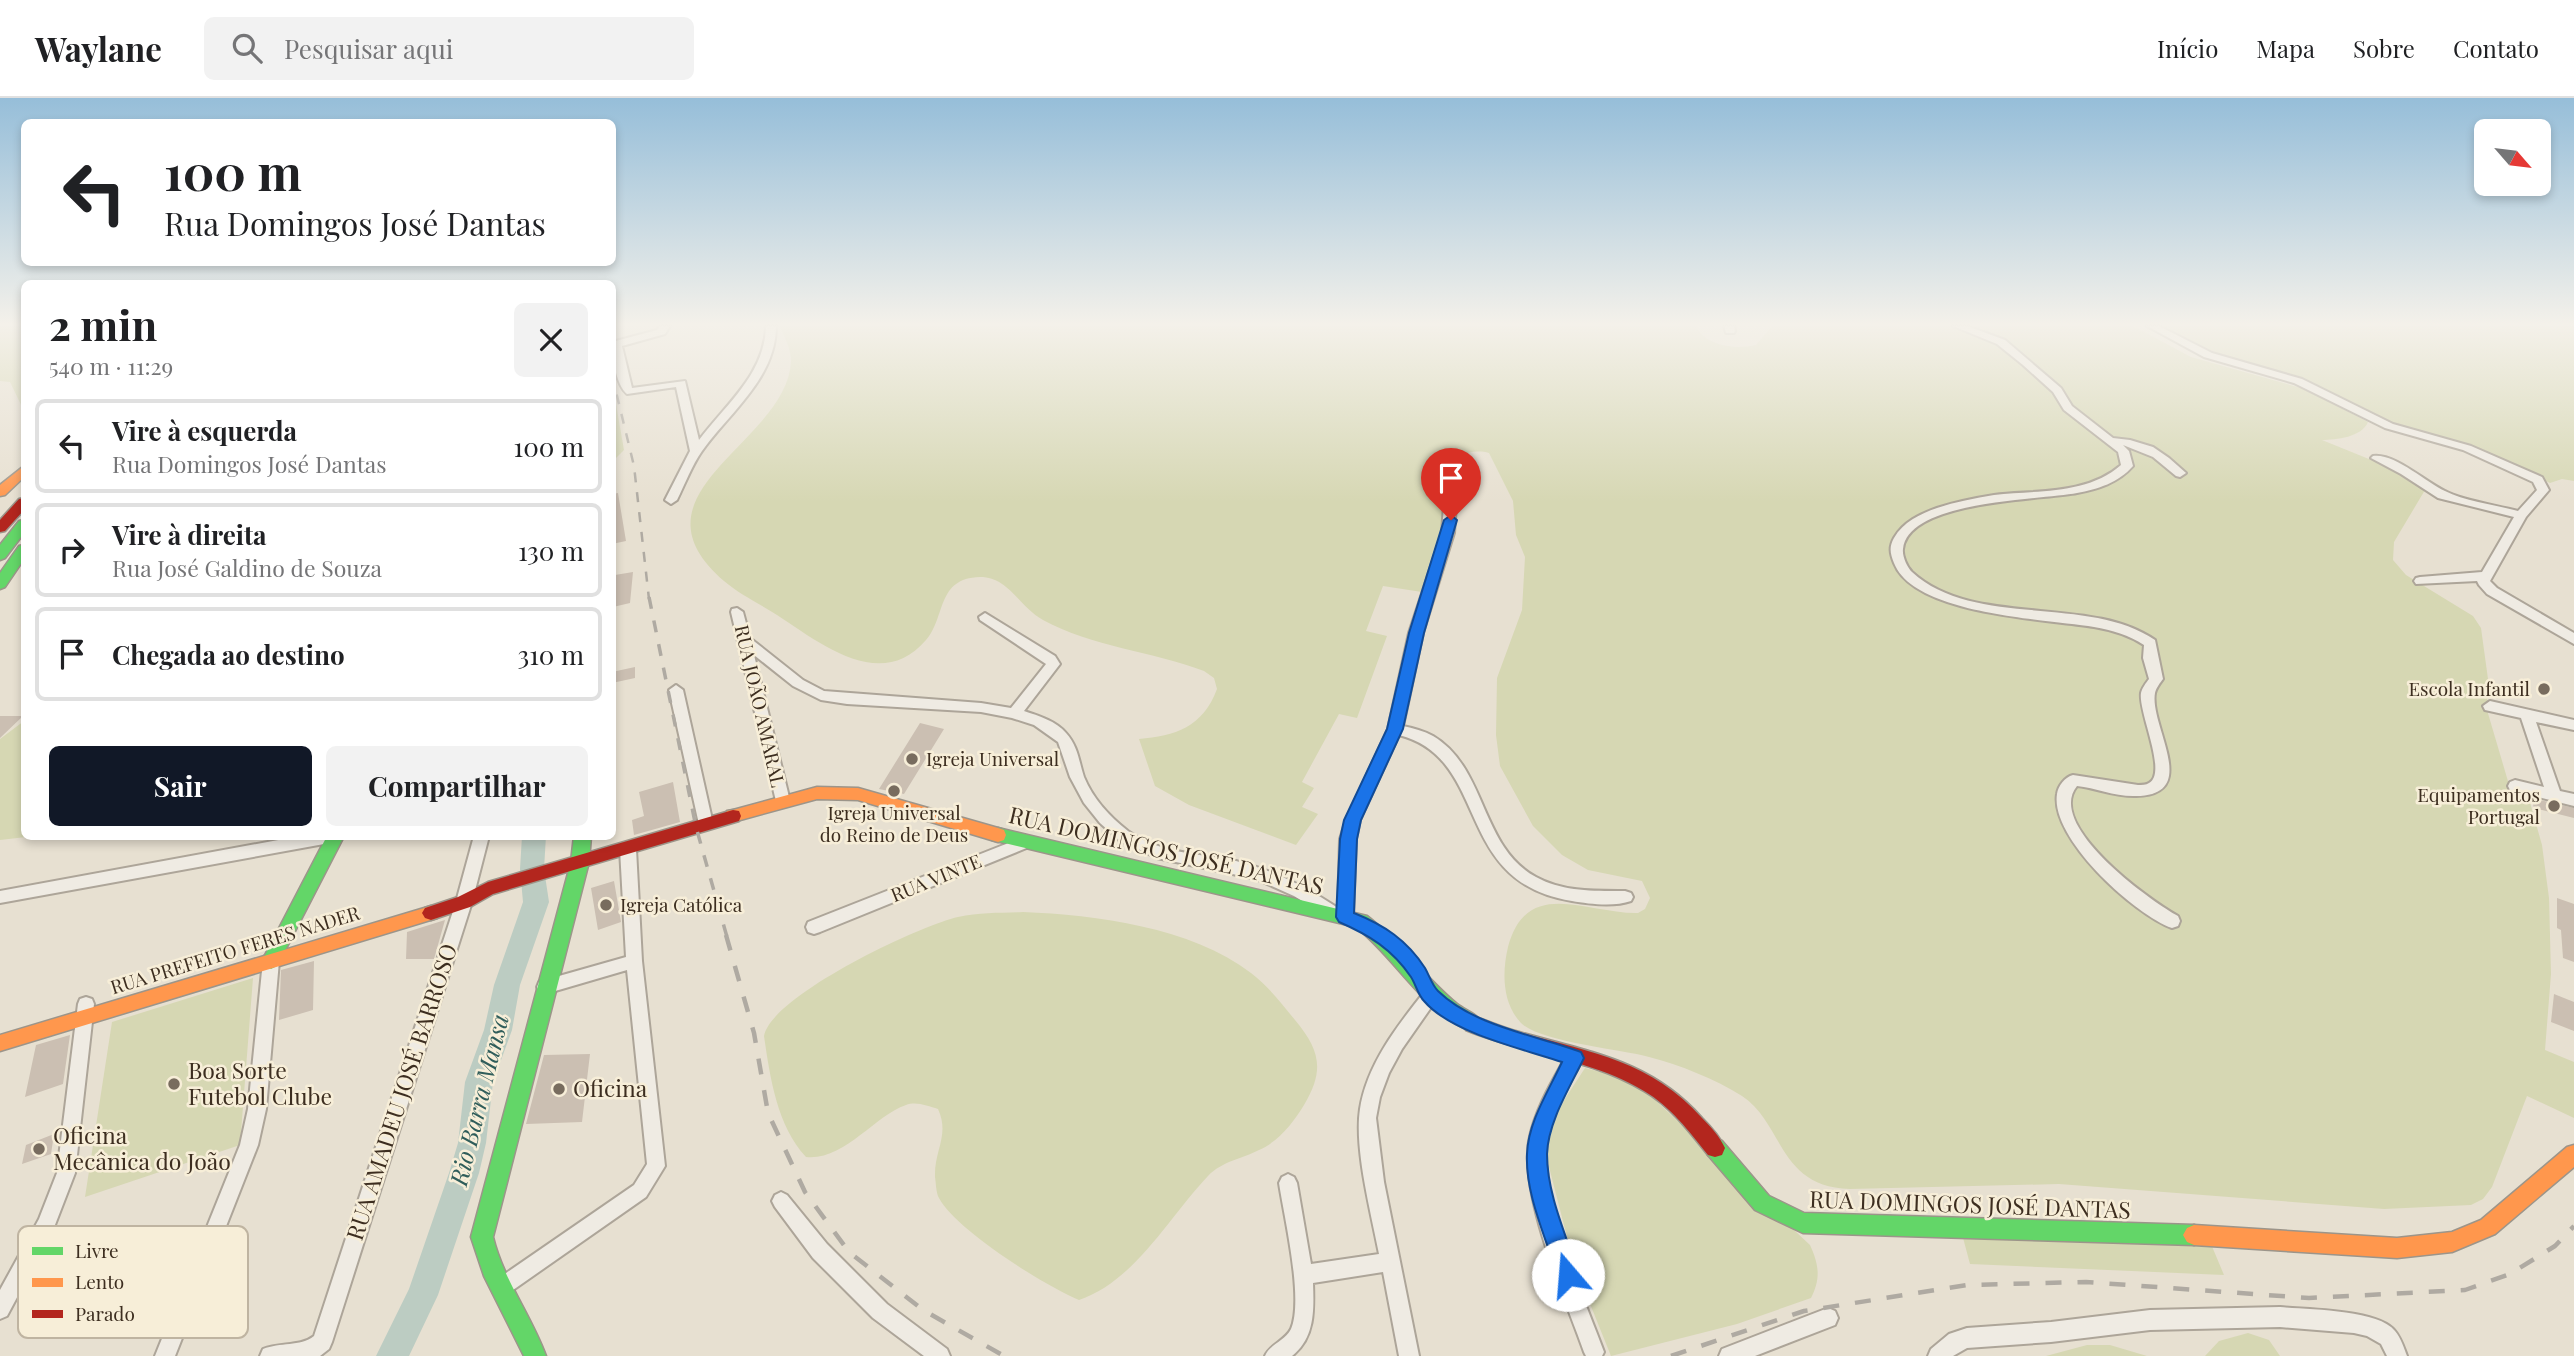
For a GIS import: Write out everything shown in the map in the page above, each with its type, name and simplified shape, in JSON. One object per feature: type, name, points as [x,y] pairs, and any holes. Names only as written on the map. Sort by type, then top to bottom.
[{"type":"main road","points":[[0,492],[21,473]]},
{"type":"main road","points":[[0,528],[21,505]]},
{"type":"main road","points":[[0,545],[21,519]]},
{"type":"main road","points":[[0,555],[21,528]]},
{"type":"main road","points":[[0,584],[21,553]]},
{"type":"main road","name":"RUA DOMINGOS JOSÉ DANTAS","points":[[628,849],[783,801],[817,793],[858,794],[1024,843],[1340,916],[1378,931],[1397,947],[1418,972],[1431,996],[1465,1020],[1631,1075],[1659,1090],[1762,1203],[1786,1218],[1814,1224],[2026,1228],[2265,1238],[2398,1248],[2426,1246],[2452,1242],[2488,1227],[2574,1154]]},
{"type":"main road","points":[[275,953],[334,840]]},
{"type":"main road","points":[[535,1356],[532,1344],[503,1287],[486,1263],[482,1237],[580,862],[583,840]]},
{"type":"main road","name":"RUA PREFEITO FERES NADER","points":[[0,1043],[85,1011],[628,849]]},
{"type":"main road","name":"RUA PREFEITO FERES NADER","points":[[0,1030],[85,1011]]},
{"type":"street","points":[[625,385],[631,392],[672,385]]},
{"type":"street","points":[[681,385],[696,452]]},
{"type":"street","points":[[671,500],[696,452],[747,385]]},
{"type":"street","points":[[2051,385],[2068,408],[2123,451],[2128,462],[2124,470],[2114,477],[2077,489],[1980,500],[1941,512],[1906,530],[1897,543],[1897,560],[1909,579],[1942,595],[1986,607],[2104,625],[2129,631],[2150,643],[2156,679],[2148,693],[2148,704],[2163,759],[2160,781],[2151,790],[2140,792],[2073,780],[2063,791],[2061,799],[2077,836],[2104,869],[2133,896],[2172,921]]},
{"type":"street","points":[[2306,385],[2399,430],[2467,448],[2536,478],[2542,484],[2543,490],[2521,515],[2483,576],[2484,584],[2574,639]]},
{"type":"street","points":[[692,436],[709,435]]},
{"type":"street","points":[[2111,441],[2130,443],[2152,452],[2179,473]]},
{"type":"street","points":[[2377,458],[2442,495],[2521,515]]},
{"type":"street","points":[[745,641],[798,683],[821,695],[1015,713],[1033,719],[1060,735],[1072,756],[1086,795],[1128,839],[1172,856],[1236,867],[1309,896],[1340,916],[1348,839],[1353,820],[1395,729],[1416,633],[1448,533],[1450,505],[1442,469]]},
{"type":"street","points":[[2420,581],[2483,576]]},
{"type":"street","name":"RUA JOÃO AMARAL","points":[[737,612],[783,801]]},
{"type":"street","points":[[985,617],[1053,664],[1015,713]]},
{"type":"street","points":[[676,690],[706,824]]},
{"type":"street","points":[[2490,706],[2574,724]]},
{"type":"street","points":[[2528,714],[2554,795]]},
{"type":"street","points":[[1395,729],[1430,741],[1453,763],[1496,852],[1518,873],[1562,894],[1625,897]]},
{"type":"street","points":[[2515,786],[2574,800]]},
{"type":"street","points":[[0,897],[314,840]]},
{"type":"street","name":"RUA AMADEU JOSÉ BARROSO","points":[[270,1356],[318,1347],[475,893],[482,840]]},
{"type":"street","name":"RUA VINTE","points":[[814,927],[1024,843]]},
{"type":"street","points":[[503,1287],[640,1191],[655,1171],[657,1160],[634,961],[628,849]]},
{"type":"street","points":[[217,1226],[249,1145],[257,1109],[275,953]]},
{"type":"street","points":[[545,988],[634,961]]},
{"type":"street","points":[[1409,1356],[1368,1134],[1368,1112],[1380,1069],[1400,1036],[1431,996]]},
{"type":"street","points":[[45,1226],[66,1173],[85,1011]]},
{"type":"street","points":[[1574,1058],[1546,1118],[1537,1152],[1540,1185],[1594,1352]]},
{"type":"street","points":[[1275,1356],[1299,1335],[1302,1275],[1288,1184]]},
{"type":"street","points":[[781,1201],[820,1251],[880,1311],[940,1356]]},
{"type":"street","points":[[1302,1275],[1391,1261]]},
{"type":"street","points":[[0,1309],[18,1276]]},
{"type":"street","points":[[1938,1356],[1950,1345],[1967,1338],[2051,1332],[2150,1320],[2232,1316],[2354,1323],[2388,1337],[2397,1356]]},
{"type":"street","points":[[1729,1356],[1828,1318]]},
{"type":"street","points":[[165,1356],[172,1338]]},
{"type":"green space","points":[[11,385],[21,385],[21,405]]},
{"type":"green space","points":[[784,385],[2290,385],[2305,389],[2368,422],[2354,434],[2322,440],[2396,470],[2425,490],[2394,542],[2393,560],[2406,575],[2473,616],[2481,628],[2488,679],[2487,710],[2510,788],[2527,792],[2542,845],[2549,898],[2551,974],[2545,1050],[2574,1062],[2574,1118],[2527,1096],[2492,1187],[2483,1199],[2471,1205],[2384,1209],[2059,1184],[1850,1189],[1826,1186],[1809,1178],[1795,1166],[1756,1108],[1732,1090],[1661,1060],[1562,1040],[1531,1030],[1521,1023],[1510,1006],[1504,977],[1508,947],[1517,925],[1529,912],[1544,905],[1561,904],[1638,913],[1645,909],[1650,898],[1642,881],[1588,870],[1562,855],[1533,826],[1500,766],[1496,735],[1497,678],[1522,610],[1525,557],[1516,535],[1513,501],[1489,453],[1462,454],[1438,468],[1442,503],[1441,532],[1429,575],[1422,592],[1383,586],[1366,631],[1387,636],[1357,718],[1339,714],[1302,782],[1314,788],[1302,807],[1318,814],[1296,845],[1189,805],[1155,786],[1139,739],[1176,732],[1196,721],[1211,702],[1217,689],[1214,678],[1204,671],[1062,629],[1043,620],[999,582],[980,577],[956,584],[944,601],[926,640],[908,655],[890,662],[870,663],[831,649],[724,581],[697,549],[691,521],[699,494],[718,468],[765,417]]},
{"type":"green space","points":[[2316,385],[2574,385],[2574,481],[2562,479],[2550,483],[2464,443],[2388,422]]},
{"type":"green space","points":[[616,404],[624,450],[616,458]]},
{"type":"green space","points":[[21,723],[21,838],[0,840],[0,739]]},
{"type":"green space","points":[[1023,912],[1081,916],[1142,926],[1200,944],[1227,957],[1269,989],[1310,1041],[1317,1061],[1311,1093],[1285,1131],[1266,1146],[1214,1171],[1134,1263],[1099,1291],[1079,1300],[1045,1283],[1003,1256],[949,1211],[938,1196],[935,1177],[942,1135],[938,1109],[918,1104],[906,1105],[833,1152],[806,1157],[788,1131],[776,1100],[764,1036],[773,1020],[792,1002],[818,983],[881,948],[958,917],[982,913]]},
{"type":"green space","name":"Boa Sorte Futebol Clube","points":[[253,978],[240,1145],[85,1197],[112,1022]]},
{"type":"green space","points":[[1585,1068],[1635,1081],[1810,1245],[1818,1272],[1811,1298],[1737,1324],[1611,1356],[1574,1264],[1548,1163],[1547,1139],[1557,1111]]},
{"type":"green space","points":[[1962,1234],[2211,1244],[2224,1275],[1970,1264]]},
{"type":"green space","points":[[2248,1333],[2269,1340],[2280,1356],[2205,1356],[2219,1341]]},
{"type":"green space","points":[[2087,1345],[2110,1345],[2147,1356],[2046,1356]]},
{"type":"building","points":[[616,493],[626,541],[616,543]]},
{"type":"building","points":[[633,572],[630,603],[616,606],[616,575]]},
{"type":"building","points":[[635,667],[635,678],[616,682],[616,671]]},
{"type":"building","points":[[0,716],[21,716],[21,718],[0,738]]},
{"type":"building","name":"Igreja Universal","points":[[920,723],[944,729],[904,794],[879,789]]},
{"type":"building","points":[[673,782],[680,822],[634,835],[632,820],[644,816],[639,792]]},
{"type":"building","name":"Equipamentos Portugal","points":[[2531,798],[2574,808],[2574,818],[2534,808]]},
{"type":"building","name":"Igreja Católica","points":[[614,881],[621,922],[598,930],[591,888]]},
{"type":"building","points":[[2557,898],[2574,904],[2574,962],[2563,958],[2561,930],[2557,928]]},
{"type":"building","points":[[445,920],[434,959],[406,959],[407,932]]},
{"type":"building","points":[[314,961],[313,1010],[279,1020],[281,970]]},
{"type":"building","points":[[2554,994],[2574,1002],[2574,1031],[2551,1022]]},
{"type":"building","points":[[70,1035],[63,1084],[25,1097],[36,1045]]},
{"type":"building","name":"Oficina","points":[[590,1054],[582,1122],[526,1124],[544,1055]]},
{"type":"building","name":"Oficina Mecânica do João","points":[[54,1134],[51,1154],[22,1164],[26,1145]]},
{"type":"waterway","name":"Rio Barra Mansa","points":[[392,1356],[422,1295],[464,1173],[472,1143],[479,1082],[498,1030],[507,985],[536,902],[532,869],[534,840]]},
{"type":"railway","points":[[616,392],[634,466],[649,599]]},
{"type":"railway","points":[[649,597],[696,827],[727,937]]},
{"type":"railway","points":[[726,935],[754,1033],[768,1113],[805,1192],[849,1252],[923,1310],[1004,1356]]},
{"type":"railway","points":[[1671,1356],[1804,1311],[1967,1285],[2086,1282],[2309,1298],[2465,1290],[2510,1274],[2555,1246],[2574,1226]]},
{"type":"traffic: fast","points":[[0,555],[21,528]]},
{"type":"traffic: fast","points":[[0,584],[21,553]]},
{"type":"traffic: fast","points":[[998,835],[1361,921],[1390,946],[1442,1002],[1473,1024]]},
{"type":"traffic: fast","points":[[271,961],[334,840]]},
{"type":"traffic: fast","points":[[535,1356],[492,1268],[482,1237],[580,862],[583,840]]},
{"type":"traffic: fast","points":[[1715,1148],[1762,1203],[1803,1223],[2194,1235]]},
{"type":"traffic: slow","points":[[0,492],[21,473]]},
{"type":"traffic: slow","points":[[733,816],[817,793],[858,794],[998,835]]},
{"type":"traffic: slow","points":[[0,1043],[431,913]]},
{"type":"traffic: slow","points":[[2194,1235],[2397,1248],[2452,1242],[2488,1227],[2574,1154]]},
{"type":"traffic: jam","points":[[0,528],[21,505]]},
{"type":"traffic: jam","points":[[431,913],[464,902],[488,889],[733,816]]},
{"type":"traffic: jam","points":[[1473,1024],[1517,1040],[1608,1064],[1629,1073],[1668,1097],[1693,1121],[1715,1148]]},
{"type":"place","name":"Escola Infantil","points":[[2544,689]]},
{"type":"place","name":"Igreja Universal","points":[[912,759]]},
{"type":"place","name":"Igreja Universal do Reino de Deus","points":[[894,791]]},
{"type":"place","name":"Equipamentos Portugal","points":[[2554,806]]},
{"type":"place","name":"Igreja Católica","points":[[606,905]]},
{"type":"place","name":"Boa Sorte Futebol Clube","points":[[174,1084]]},
{"type":"place","name":"Oficina","points":[[559,1089]]},
{"type":"place","name":"Oficina Mecânica do João","points":[[39,1149]]},
{"type":"route","points":[[1451,520],[1416,633],[1395,729],[1353,820],[1348,839],[1345,917],[1361,921],[1397,947],[1418,972],[1431,996],[1447,1009],[1465,1020],[1503,1035],[1574,1058],[1546,1118],[1537,1152],[1540,1185],[1568,1275]]}]
